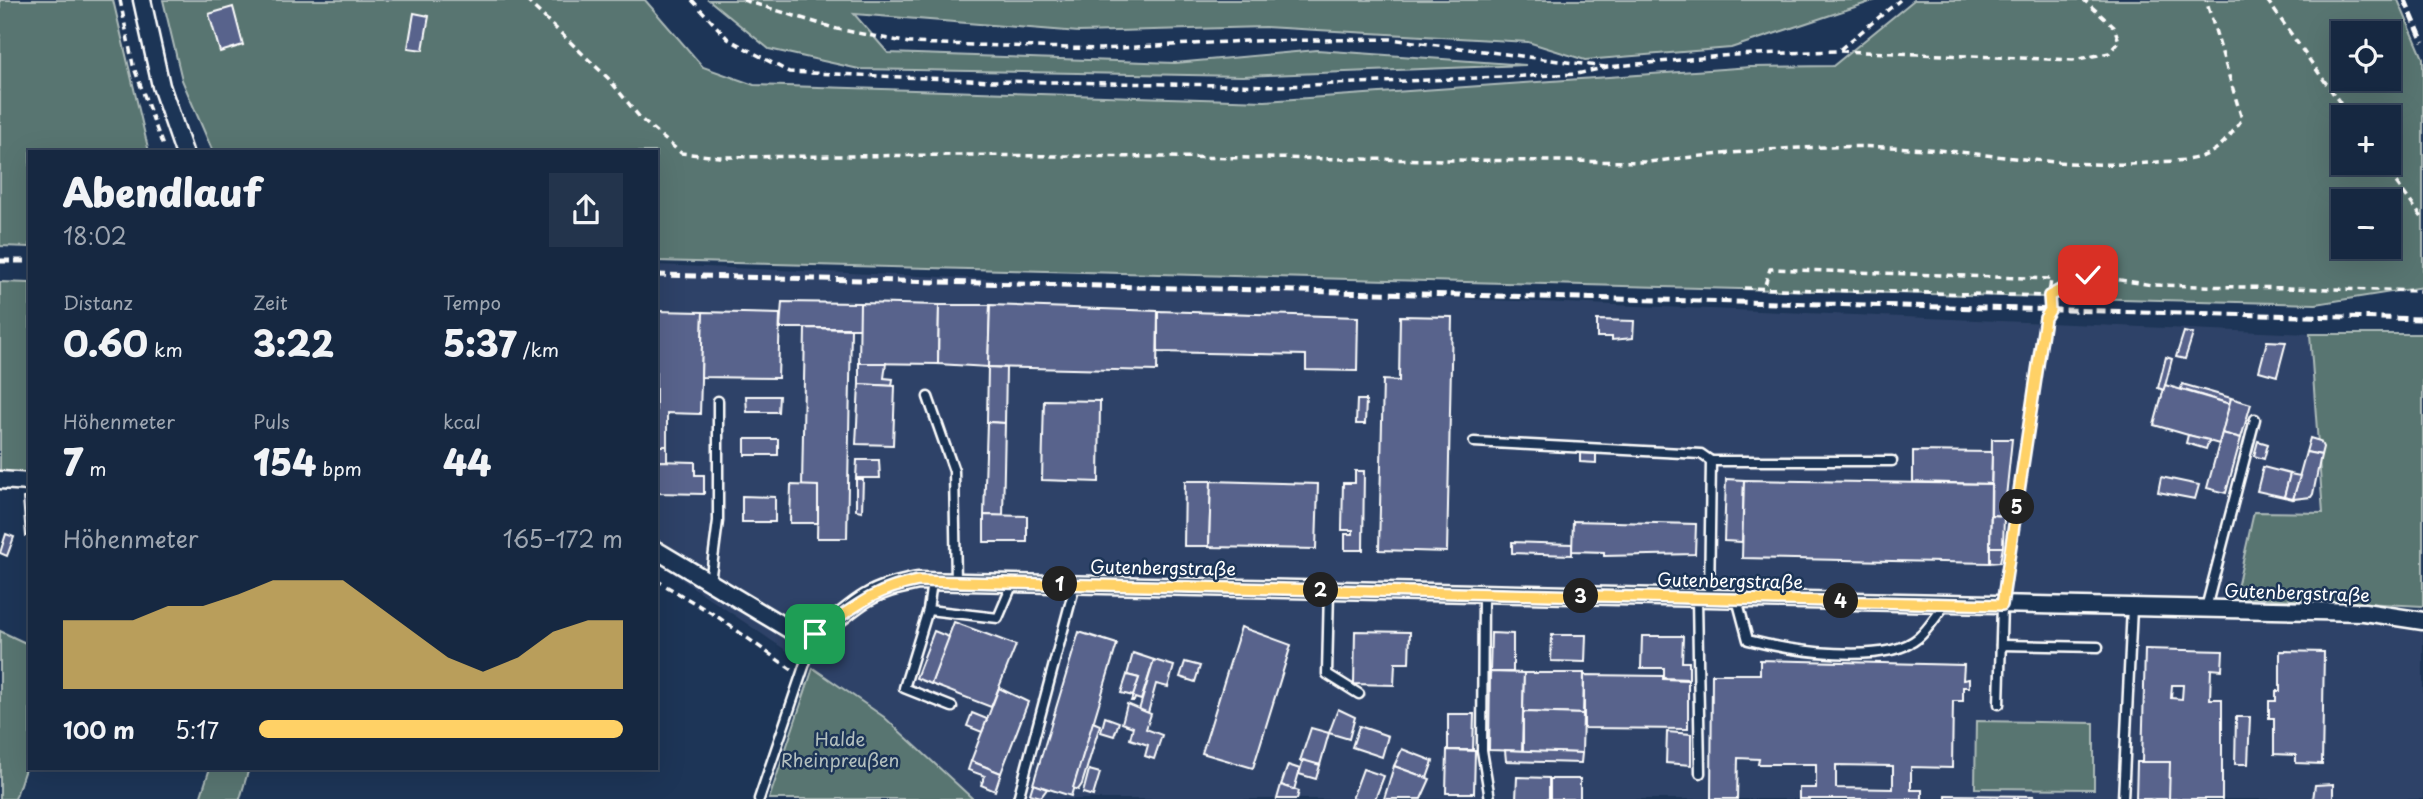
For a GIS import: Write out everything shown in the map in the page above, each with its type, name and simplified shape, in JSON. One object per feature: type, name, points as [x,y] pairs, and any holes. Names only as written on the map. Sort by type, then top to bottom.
[{"type":"street","points":[[142,0],[161,86],[183,150]]},
{"type":"street","points":[[0,480],[28,482]]},
{"type":"street","points":[[658,551],[795,633],[815,634]]},
{"type":"street","name":"Gutenbergstraße","points":[[815,634],[864,599],[888,587],[932,582],[2364,612],[2423,621]]},
{"type":"lane","points":[[928,397],[954,471],[956,582]]},
{"type":"lane","points":[[710,582],[718,521],[718,401]]},
{"type":"lane","points":[[2206,608],[2255,419]]},
{"type":"lane","points":[[1475,442],[1701,454],[1711,461],[1892,461]]},
{"type":"lane","points":[[1700,773],[1703,598],[1711,461]]},
{"type":"lane","points":[[932,582],[928,610],[904,688],[952,707]]},
{"type":"lane","points":[[928,610],[998,618],[1013,583]]},
{"type":"lane","points":[[1018,799],[1075,585]]},
{"type":"lane","points":[[1329,590],[1327,674],[1359,694]]},
{"type":"lane","points":[[1483,594],[1482,750],[1490,799]]},
{"type":"lane","points":[[1737,599],[1748,639],[1792,651],[1844,653],[1896,650],[1918,638],[1946,604]]},
{"type":"lane","points":[[1999,704],[2002,605]]},
{"type":"lane","points":[[2123,799],[2132,607]]},
{"type":"lane","points":[[759,799],[815,634]]},
{"type":"lane","points":[[2001,645],[2098,647]]},
{"type":"path","points":[[120,0],[133,65],[164,150]]},
{"type":"path","points":[[526,0],[608,78],[642,120],[681,153],[719,156],[962,155],[1649,162],[1752,150],[1824,146],[1925,149],[2022,161],[2129,165],[2197,158],[2217,150],[2242,119],[2206,0]]},
{"type":"path","points":[[692,0],[727,39],[789,72],[993,81],[1282,86],[1577,74],[1607,67],[1732,55],[1838,51],[2073,60],[2109,53],[2119,41],[2114,27],[2084,0]]},
{"type":"path","points":[[743,0],[837,29],[909,43],[1101,49],[1391,38],[1607,67]]},
{"type":"path","points":[[1838,51],[1900,0]]},
{"type":"path","points":[[2267,0],[2341,105]]},
{"type":"path","points":[[2391,175],[2423,219]]},
{"type":"path","points":[[1764,288],[1770,268],[2051,279],[2050,310],[2045,318],[2002,605]]},
{"type":"path","points":[[1744,288],[2049,296],[2088,275],[2152,285],[2423,290]]},
{"type":"path","points":[[658,581],[718,617],[800,675]]},
{"type":"shaded area","points":[[658,265],[2310,334],[2323,514],[2235,596],[2423,609],[2423,799],[973,799],[884,717],[658,563]]},
{"type":"green space","points":[[0,0],[113,0],[149,150],[28,150],[28,247],[0,246]]},
{"type":"green space","points":[[163,0],[645,0],[703,67],[754,85],[1265,101],[1751,67],[1833,66],[1914,0],[2398,0],[2423,58],[2423,287],[2316,304],[658,261],[658,150],[212,150],[182,80]]},
{"type":"green space","points":[[709,0],[1876,0],[1731,48],[1585,60],[1528,42],[1265,27],[1079,32],[854,14],[888,53],[1175,63],[1317,50],[1526,65],[1243,76],[859,69],[769,49]]},
{"type":"green space","points":[[0,282],[28,283],[28,477],[0,477]]},
{"type":"green space","points":[[2310,334],[2423,334],[2423,606],[2235,597],[2254,512],[2323,513]]},
{"type":"green space","points":[[0,631],[28,644],[28,760],[15,799],[0,799]]},
{"type":"green space","name":"Halde Rheinpreußen","points":[[813,668],[884,717],[973,799],[769,799]]},
{"type":"green space","points":[[1976,721],[2094,723],[2094,789],[1975,788]]},
{"type":"green space","points":[[209,770],[248,770],[240,799],[200,799]]},
{"type":"building","points":[[233,7],[243,45],[220,52],[209,14]]},
{"type":"building","points":[[414,13],[429,16],[423,50],[408,48]]},
{"type":"building","points":[[782,302],[860,303],[860,328],[780,328]]},
{"type":"building","points":[[860,303],[939,305],[938,364],[859,363]]},
{"type":"building","points":[[939,305],[990,305],[988,367],[938,364]]},
{"type":"building","points":[[990,305],[1158,311],[1157,371],[988,367]]},
{"type":"building","points":[[658,311],[703,312],[700,414],[667,413],[667,446],[658,446]]},
{"type":"building","points":[[1158,311],[1358,317],[1357,371],[1306,370],[1306,355],[1158,352]]},
{"type":"building","points":[[703,312],[780,314],[778,378],[701,377]]},
{"type":"building","points":[[1400,316],[1452,317],[1447,552],[1379,550],[1383,380],[1399,381]]},
{"type":"building","points":[[1597,320],[1634,321],[1633,338],[1612,340],[1612,337],[1597,337]]},
{"type":"building","points":[[805,328],[851,329],[847,538],[817,538],[818,486],[802,486]]},
{"type":"building","points":[[2184,332],[2193,334],[2185,359],[2176,357]]},
{"type":"building","points":[[2267,341],[2286,342],[2277,376],[2259,371]]},
{"type":"building","points":[[2166,357],[2172,359],[2164,390],[2158,388]]},
{"type":"building","points":[[859,363],[886,363],[884,378],[893,379],[892,386],[859,384]]},
{"type":"building","points":[[988,367],[1006,368],[1005,423],[987,422]]},
{"type":"building","points":[[859,384],[895,386],[893,445],[856,444]]},
{"type":"building","points":[[2182,384],[2231,398],[2230,404],[2181,389]]},
{"type":"building","points":[[2165,385],[2230,404],[2219,444],[2154,425]]},
{"type":"building","points":[[746,396],[779,396],[778,412],[747,412]]},
{"type":"building","points":[[2231,398],[2251,404],[2241,438],[2222,433]]},
{"type":"building","points":[[1044,400],[1100,401],[1099,482],[1042,480]]},
{"type":"building","points":[[1357,400],[1366,400],[1365,424],[1356,424]]},
{"type":"building","points":[[987,422],[1005,423],[1003,516],[984,515]]},
{"type":"building","points":[[2222,433],[2241,438],[2226,493],[2207,488]]},
{"type":"building","points":[[2188,435],[2209,440],[2206,449],[2186,443]]},
{"type":"building","points":[[2310,438],[2320,441],[2323,447],[2321,455],[2306,452]]},
{"type":"building","points":[[745,439],[778,439],[778,455],[745,455]]},
{"type":"building","points":[[1992,439],[2012,439],[2004,516],[1991,515]]},
{"type":"building","points":[[2258,441],[2268,444],[2264,459],[2254,456]]},
{"type":"building","points":[[658,446],[667,446],[667,461],[658,461]]},
{"type":"building","points":[[1913,451],[1992,452],[1991,484],[1913,482]]},
{"type":"building","points":[[2306,452],[2321,455],[2313,494],[2311,497],[2293,499]]},
{"type":"building","points":[[1580,453],[1596,454],[1596,463],[1580,462]]},
{"type":"building","points":[[857,460],[879,460],[880,478],[856,478]]},
{"type":"building","points":[[658,461],[695,462],[695,475],[704,475],[704,494],[658,493]]},
{"type":"building","points":[[2263,467],[2290,474],[2284,497],[2257,491]]},
{"type":"building","points":[[1355,471],[1364,471],[1363,550],[1345,550],[1345,534],[1353,534],[1353,530],[1342,530],[1343,483],[1355,483]]},
{"type":"building","points":[[2290,474],[2300,476],[2293,499],[2284,497]]},
{"type":"building","points":[[2161,477],[2199,485],[2195,499],[2158,492]]},
{"type":"building","points":[[856,479],[863,479],[862,511],[856,510]]},
{"type":"building","points":[[1726,479],[1744,480],[1742,542],[1724,541]]},
{"type":"building","points":[[1744,480],[1991,484],[1990,563],[1742,558]]},
{"type":"building","points":[[1185,481],[1211,481],[1209,546],[1184,546]]},
{"type":"building","points":[[1211,481],[1318,484],[1316,549],[1209,547]]},
{"type":"building","points":[[791,485],[818,486],[818,523],[790,523]]},
{"type":"building","points":[[742,496],[775,497],[775,522],[742,522]]},
{"type":"building","points":[[28,497],[28,536],[26,536],[23,498]]},
{"type":"building","points":[[984,515],[1027,516],[1027,542],[984,542]]},
{"type":"building","points":[[1991,515],[2004,516],[2003,547],[1990,547]]},
{"type":"building","points":[[1573,521],[1696,524],[1695,554],[1604,556],[1604,552],[1572,551]]},
{"type":"building","points":[[6,534],[14,537],[7,556],[0,553]]},
{"type":"building","points":[[1512,542],[1572,544],[1572,555],[1512,553]]},
{"type":"building","points":[[1990,547],[2003,547],[2000,562],[1990,563]]},
{"type":"building","points":[[954,622],[1016,645],[991,707],[931,684]]},
{"type":"building","points":[[1241,627],[1291,645],[1253,768],[1202,753]]},
{"type":"building","points":[[934,631],[949,637],[931,684],[916,678]]},
{"type":"building","points":[[1355,631],[1410,632],[1409,663],[1395,663],[1394,685],[1354,684]]},
{"type":"building","points":[[1079,632],[1117,644],[1071,796],[1033,784]]},
{"type":"building","points":[[1491,633],[1513,634],[1513,672],[1490,672]]},
{"type":"building","points":[[1552,635],[1586,635],[1585,662],[1551,661]]},
{"type":"building","points":[[1642,636],[1683,636],[1682,662],[1689,662],[1689,679],[1664,678],[1664,668],[1641,668]]},
{"type":"building","points":[[2145,649],[2223,651],[2222,670],[2211,669],[2210,699],[2222,699],[2222,799],[2169,799],[2168,764],[2142,762]],"holes":[[[2172,685],[2183,685],[2182,699],[2171,698]]]},
{"type":"building","points":[[2280,651],[2324,652],[2322,764],[2296,763],[2296,755],[2274,754],[2274,718],[2269,718],[2269,701],[2276,701],[2276,691],[2280,691]]},
{"type":"building","points":[[1133,653],[1154,660],[1141,700],[1135,698],[1131,701],[1139,678],[1127,675]]},
{"type":"building","points":[[1154,660],[1174,666],[1168,687],[1156,684],[1148,713],[1139,710]]},
{"type":"building","points":[[1760,660],[1964,665],[1963,680],[1969,679],[1969,687],[1963,687],[1963,701],[1953,701],[1952,768],[1911,767],[1911,790],[1922,790],[1922,799],[1799,799],[1799,788],[1816,788],[1816,764],[1758,764],[1759,759],[1738,758],[1737,799],[1711,799],[1712,674],[1760,674]],"holes":[[[1836,765],[1893,766],[1893,789],[1836,788]]]},
{"type":"building","points":[[1185,662],[1200,666],[1195,682],[1180,677]]},
{"type":"building","points":[[1490,672],[1524,673],[1522,751],[1489,750]]},
{"type":"building","points":[[1524,673],[1584,673],[1583,714],[1523,712]]},
{"type":"building","points":[[1127,675],[1139,678],[1133,696],[1121,693]]},
{"type":"building","points":[[1584,675],[1663,676],[1663,679],[1688,680],[1688,729],[1584,728]]},
{"type":"building","points":[[999,688],[1028,702],[1001,773],[971,761]]},
{"type":"building","points":[[1127,704],[1151,714],[1146,729],[1162,735],[1154,759],[1145,756],[1148,745],[1130,739],[1133,727],[1122,723]]},
{"type":"building","points":[[1338,709],[1355,717],[1349,739],[1329,733]]},
{"type":"building","points":[[1523,712],[1583,714],[1582,753],[1523,752]]},
{"type":"building","points":[[972,713],[987,719],[982,732],[967,726]]},
{"type":"building","points":[[1448,714],[1474,714],[1473,750],[1448,750]]},
{"type":"building","points":[[1105,717],[1119,722],[1114,736],[1101,732]]},
{"type":"building","points":[[2236,717],[2250,717],[2248,764],[2235,764]]},
{"type":"building","points":[[1093,722],[1100,725],[1078,790],[1073,788]]},
{"type":"building","points":[[1359,726],[1388,736],[1382,757],[1352,747]]},
{"type":"building","points":[[1311,728],[1329,733],[1320,765],[1300,761]]},
{"type":"building","points":[[1667,732],[1691,734],[1691,765],[1666,763]]},
{"type":"building","points":[[1402,749],[1433,761],[1427,778],[1394,766]]},
{"type":"building","points":[[1447,750],[1475,751],[1474,793],[1446,793]]},
{"type":"building","points":[[1505,750],[1582,753],[1581,763],[1506,761]]},
{"type":"building","points":[[1303,760],[1320,765],[1316,779],[1299,774]]},
{"type":"building","points":[[971,761],[1001,773],[995,791],[981,785],[985,776],[968,770]]},
{"type":"building","points":[[2137,762],[2170,762],[2169,799],[2136,799]]},
{"type":"building","points":[[1288,765],[1300,769],[1294,790],[1281,785]]},
{"type":"building","points":[[1394,766],[1430,779],[1421,799],[1384,799]]},
{"type":"building","points":[[1363,769],[1384,776],[1375,799],[1352,799]]},
{"type":"building","points":[[1089,770],[1100,773],[1093,796],[1083,793]]},
{"type":"building","points":[[1517,777],[1549,778],[1549,799],[1516,799]]},
{"type":"building","points":[[1550,779],[1580,779],[1580,799],[1550,799]]},
{"type":"building","points":[[1033,784],[1047,789],[1041,797],[1030,794]]},
{"type":"building","points":[[2333,784],[2333,799],[2313,799],[2315,785]]},
{"type":"building","points":[[1281,785],[1299,791],[1297,799],[1277,799]]},
{"type":"building","points":[[1946,795],[2034,796],[2037,799],[1946,799]]},
{"type":"railway","points":[[2405,0],[2423,42]]},
{"type":"railway","points":[[0,261],[28,261]]},
{"type":"railway","points":[[658,275],[2423,319]]},
{"type":"route","points":[[815,634],[864,599],[888,587],[918,581],[2002,605],[2045,318],[2050,310],[2049,296],[2088,275]]}]
